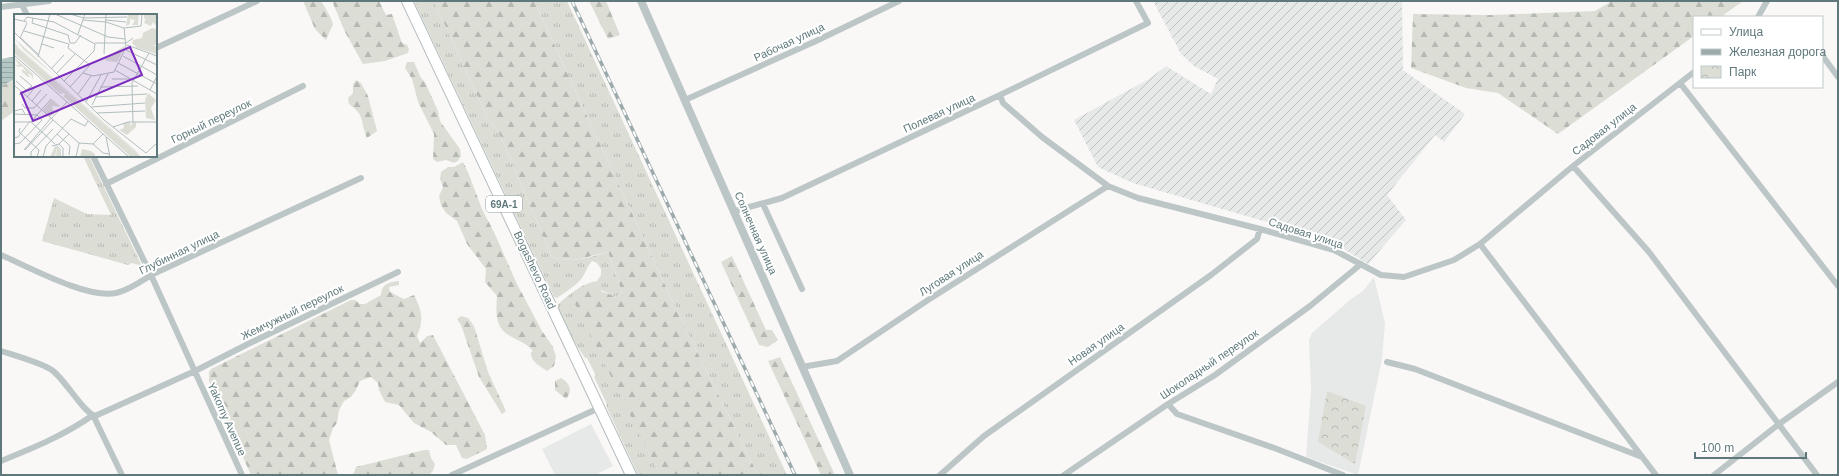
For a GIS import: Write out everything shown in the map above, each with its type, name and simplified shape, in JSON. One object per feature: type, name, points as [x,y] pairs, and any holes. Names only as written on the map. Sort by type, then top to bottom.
[{"type":"main road","name":"Bogashevo Road","points":[[407,1],[631,475]]},
{"type":"street","points":[[1,7],[21,3],[49,1]]},
{"type":"street","points":[[157,48],[257,1]]},
{"type":"street","name":"Солнечная улица","points":[[642,1],[850,475]]},
{"type":"street","name":"Рабочая улица","points":[[685,100],[816,41],[899,1]]},
{"type":"street","name":"Полевая улица","points":[[734,211],[782,198],[1000,96],[1148,23],[1136,1]]},
{"type":"street","points":[[1759,16],[1767,1]]},
{"type":"street","points":[[21,3],[26,14]]},
{"type":"street","points":[[1823,56],[1838,77]]},
{"type":"street","name":"Садовая улица","points":[[1000,96],[1003,103],[1042,137],[1108,186],[1138,198],[1260,229],[1334,250],[1381,276],[1404,277],[1454,260],[1480,244],[1573,166],[1693,73]]},
{"type":"street","points":[[1680,83],[1838,286]]},
{"type":"street","name":"Горный переулок","points":[[106,184],[303,86]]},
{"type":"street","name":"Yakorny Avenue","points":[[93,157],[151,275],[242,475]]},
{"type":"street","points":[[1573,166],[1649,252],[1817,475]]},
{"type":"street","name":"Глубинная улица","points":[[1,255],[87,291],[103,294],[115,293],[128,289],[151,275],[361,178]]},
{"type":"street","name":"Луговая улица","points":[[802,367],[837,361],[934,296],[1108,186]]},
{"type":"street","points":[[763,204],[802,289]]},
{"type":"street","name":"Новая улица","points":[[940,475],[984,436],[1211,275],[1257,239],[1260,229]]},
{"type":"street","points":[[1480,244],[1656,475]]},
{"type":"street","name":"Шоколадный переулок","points":[[1064,475],[1168,404],[1215,375],[1310,306],[1361,264]]},
{"type":"street","name":"Жемчужный переулок","points":[[93,415],[100,415],[195,372],[248,344],[398,272]]},
{"type":"street","points":[[1,351],[52,370],[67,384],[88,413],[93,415],[122,475]]},
{"type":"street","points":[[1387,362],[1415,369],[1643,457]]},
{"type":"street","points":[[1714,475],[1779,424],[1838,382]]},
{"type":"street","points":[[1168,404],[1177,414],[1277,449],[1343,475]]},
{"type":"street","points":[[452,475],[599,408]]},
{"type":"street","points":[[1,461],[34,448],[70,430],[93,415]]},
{"type":"shaded area","points":[[1153,1],[1402,1],[1403,70],[1465,114],[1444,142],[1435,135],[1387,195],[1406,220],[1368,264],[1344,249],[1324,243],[1325,239],[1133,183],[1098,167],[1074,120],[1149,79],[1166,66],[1211,94],[1218,79],[1194,66],[1181,54]]},
{"type":"shaded area","points":[[14,58],[14,80],[1,86],[1,59]]},
{"type":"shaded area","points":[[1374,277],[1385,323],[1382,359],[1358,475],[1306,457],[1311,390],[1309,340],[1312,333],[1350,300],[1363,291]]},
{"type":"shaded area","points":[[591,424],[613,466],[595,475],[555,475],[542,449]]},
{"type":"green space","points":[[303,1],[321,1],[330,16],[333,24],[326,40],[315,29]]},
{"type":"green space","points":[[332,1],[379,1],[386,15],[392,14],[402,43],[407,45],[409,49],[408,53],[385,61],[363,64],[345,32]]},
{"type":"green space","points":[[414,1],[434,1],[488,119],[498,130],[552,257],[573,260],[608,252],[622,292],[616,297],[601,290],[622,397],[660,475],[638,475],[607,408],[606,402],[594,377],[596,376],[587,358],[585,358],[572,338],[557,305],[586,284],[597,281],[601,275],[601,269],[597,263],[592,261],[577,284],[557,298],[554,297]]},
{"type":"green space","points":[[434,1],[534,1],[678,313],[758,475],[660,475],[574,302],[583,293],[588,291],[594,290],[605,292],[616,297],[622,292],[608,252],[574,260],[552,257],[498,130],[488,119]]},
{"type":"green space","points":[[534,1],[567,1],[787,475],[758,475],[678,313]]},
{"type":"green space","points":[[589,1],[606,1],[620,35],[608,39]]},
{"type":"green space","points":[[1612,1],[1743,1],[1722,16],[1693,16],[1693,37],[1558,134],[1498,93],[1466,88],[1411,68],[1413,14],[1490,15],[1595,11]]},
{"type":"green space","points":[[407,62],[414,62],[438,111],[440,121],[460,149],[461,156],[458,161],[454,163],[446,160],[437,162],[433,159],[434,134],[418,102],[412,79],[405,68]]},
{"type":"green space","points":[[14,80],[14,112],[1,121],[1,86]]},
{"type":"green space","points":[[356,80],[361,83],[368,96],[377,131],[367,138],[358,112],[349,104],[348,98],[353,93],[353,84]]},
{"type":"green space","points":[[83,157],[89,157],[142,266],[132,263],[128,265],[42,241],[54,198],[87,214],[111,215]]},
{"type":"green space","points":[[463,162],[482,209],[517,284],[542,331],[553,347],[556,357],[554,366],[547,371],[534,361],[531,355],[531,352],[533,351],[531,349],[524,343],[506,334],[499,325],[496,308],[497,296],[485,282],[486,269],[467,244],[457,221],[446,213],[441,205],[439,196],[443,187],[440,179],[441,172],[448,167],[454,167]]},
{"type":"green space","points":[[732,256],[766,330],[772,330],[778,340],[768,347],[759,345],[721,262]]},
{"type":"green space","points":[[399,281],[399,285],[389,287],[390,292],[404,299],[414,295],[421,315],[421,325],[417,336],[420,343],[427,336],[433,335],[485,435],[487,449],[467,459],[462,458],[456,445],[446,445],[431,432],[414,423],[399,405],[385,402],[379,390],[378,383],[371,377],[360,381],[351,397],[344,401],[339,410],[337,423],[333,428],[329,440],[338,475],[251,475],[209,381],[209,372],[211,369],[351,300],[355,300],[360,304],[365,304],[381,295],[382,288],[386,284]]},
{"type":"green space","points":[[461,316],[468,318],[474,326],[488,372],[506,411],[502,414],[479,377],[461,325],[457,319]]},
{"type":"green space","points":[[780,357],[835,475],[821,475],[768,361]]},
{"type":"green space","points":[[561,378],[567,382],[570,387],[566,399],[555,390],[555,381]]},
{"type":"green space","points":[[1327,391],[1366,406],[1355,464],[1318,442]]},
{"type":"green space","points":[[429,450],[431,458],[435,464],[433,471],[429,475],[353,475],[356,467]]},
{"type":"railway","points":[[572,1],[795,475]]}]
